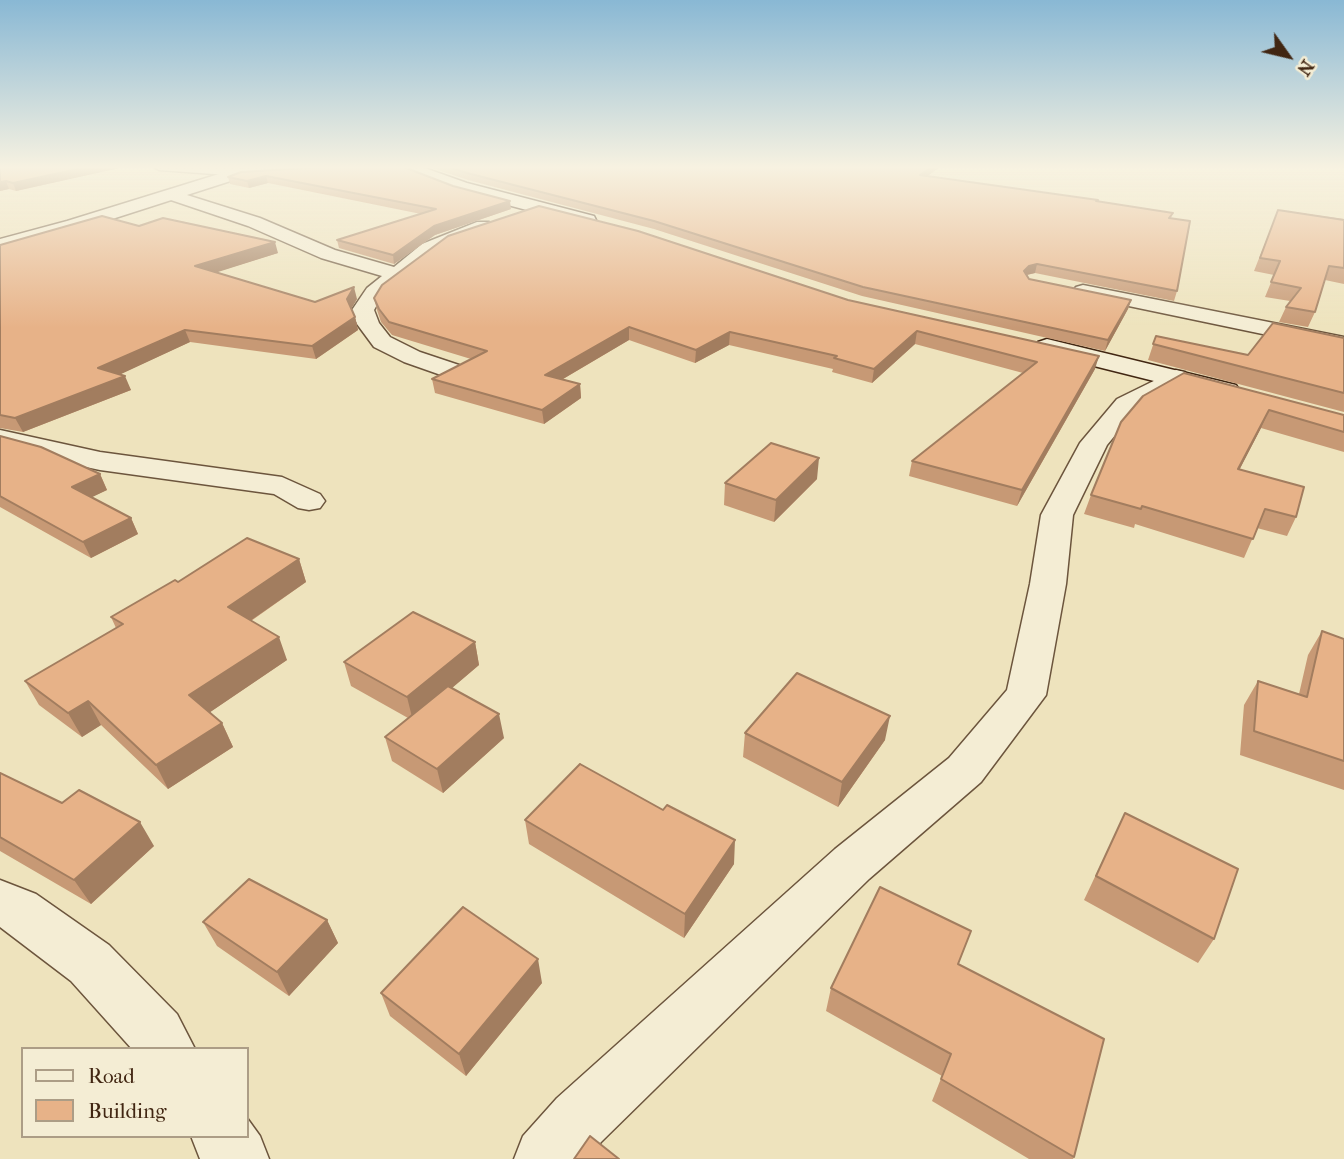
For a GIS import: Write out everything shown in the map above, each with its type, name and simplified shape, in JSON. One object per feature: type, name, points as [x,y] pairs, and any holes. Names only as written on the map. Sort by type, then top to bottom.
[{"type":"main road","points":[[0,246],[87,220]]},
{"type":"main road","points":[[589,220],[607,225]]},
{"type":"main road","points":[[1027,342],[1244,396]]},
{"type":"street","points":[[248,220],[328,254],[398,274]]},
{"type":"street","points":[[450,370],[412,357],[382,342],[368,324],[363,310],[374,292],[442,241],[503,220]]},
{"type":"street","points":[[1061,287],[1344,344]]},
{"type":"street","points":[[545,1159],[579,1120],[852,864],[965,770],[1026,695],[1048,584],[1057,515],[1094,443],[1126,405],[1176,377]]},
{"type":"street","points":[[0,438],[100,461],[282,486],[309,501]]},
{"type":"street","points":[[0,903],[18,911],[90,963],[157,1034],[165,1047]]},
{"type":"street","points":[[223,1138],[237,1159]]},
{"type":"building","points":[[88,220],[117,220],[139,226],[157,220],[173,220],[275,242],[195,266],[315,302],[354,287],[347,299],[355,317],[312,346],[185,330],[98,368],[125,376],[15,418],[0,415],[0,245]]},
{"type":"building","points":[[401,220],[452,220],[434,226],[393,255],[337,240]]},
{"type":"building","points":[[496,220],[595,220],[638,231],[848,300],[1099,356],[1022,490],[912,461],[1037,362],[917,331],[874,369],[834,358],[837,356],[730,332],[696,350],[629,327],[545,375],[580,384],[542,410],[432,379],[487,351],[389,322],[379,309],[374,298],[382,285],[448,236]]},
{"type":"building","points":[[650,220],[1190,221],[1177,291],[1037,264],[1024,271],[1029,279],[1131,300],[1108,340],[863,287]]},
{"type":"building","points":[[1274,220],[1344,220],[1344,268],[1329,266],[1315,312],[1286,307],[1301,288],[1271,282],[1280,261],[1260,258]]},
{"type":"building","points":[[1273,323],[1344,338],[1344,393],[1153,344],[1156,336],[1248,355]]},
{"type":"building","points":[[1184,373],[1344,415],[1344,432],[1269,410],[1238,469],[1304,487],[1296,517],[1265,509],[1253,539],[1142,506],[1141,509],[1091,495],[1121,422],[1143,396]]},
{"type":"building","points":[[0,436],[41,447],[100,474],[72,487],[131,518],[83,542],[0,496]]},
{"type":"building","points":[[771,443],[819,458],[776,500],[725,483]]},
{"type":"building","points":[[247,538],[299,559],[228,607],[279,637],[189,695],[222,723],[156,765],[88,701],[68,713],[25,681],[123,624],[111,617],[175,580],[178,582]]},
{"type":"building","points":[[413,612],[475,642],[407,697],[344,662]]},
{"type":"building","points":[[1322,631],[1344,639],[1344,761],[1254,731],[1258,681],[1307,697]]},
{"type":"building","points":[[797,673],[890,716],[842,782],[745,733]]},
{"type":"building","points":[[448,686],[499,714],[437,769],[385,737]]},
{"type":"building","points":[[580,764],[663,810],[667,805],[735,840],[685,914],[525,820]]},
{"type":"building","points":[[0,773],[62,803],[79,790],[140,822],[74,880],[0,837]]},
{"type":"building","points":[[1125,813],[1238,869],[1214,939],[1096,876]]},
{"type":"building","points":[[249,879],[327,920],[277,972],[203,922]]},
{"type":"building","points":[[880,887],[971,931],[958,964],[1104,1039],[1074,1157],[941,1079],[951,1054],[831,988]]},
{"type":"building","points":[[463,907],[538,959],[459,1054],[381,993]]},
{"type":"building","points":[[590,1136],[619,1159],[574,1159]]}]
